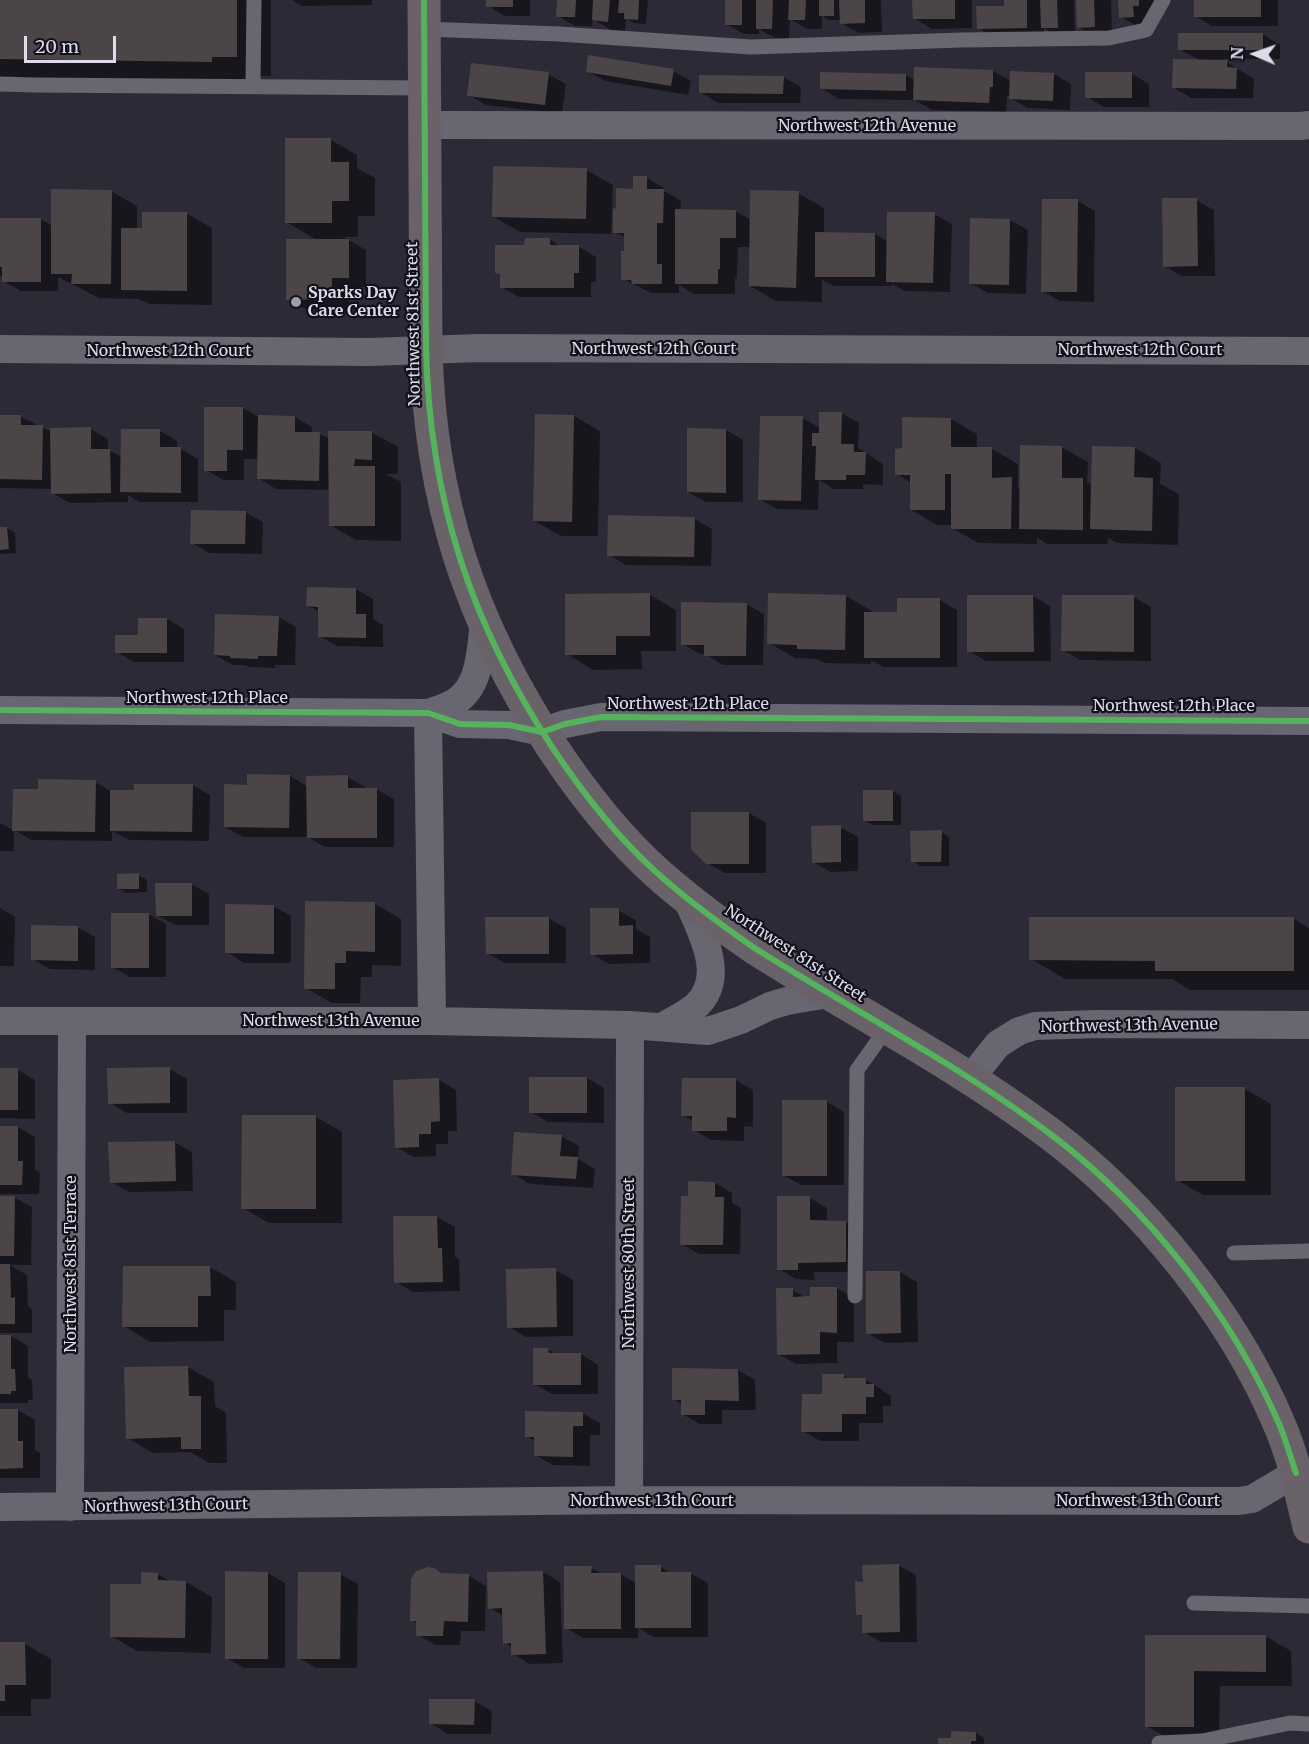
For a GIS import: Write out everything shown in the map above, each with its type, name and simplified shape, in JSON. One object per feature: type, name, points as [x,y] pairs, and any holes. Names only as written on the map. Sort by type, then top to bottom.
[{"type":"main road","name":"Northwest 81st Street","points":[[424,14],[427,388],[436,464],[456,546],[484,624],[502,663],[542,732],[580,789],[656,872],[753,948],[970,1079],[1050,1134],[1087,1164],[1135,1210],[1168,1247],[1215,1310],[1248,1363],[1280,1427],[1296,1473],[1309,1527]]},
{"type":"street","name":"Northwest 12th Avenue","points":[[424,125],[1309,125]]},
{"type":"street","name":"Northwest 12th Court","points":[[0,350],[369,352],[515,348],[1309,351]]},
{"type":"street","name":"Northwest 12th Place","points":[[428,713],[454,702],[468,690],[477,670],[484,624]]},
{"type":"street","name":"Northwest 12th Place","points":[[0,710],[428,713],[460,724],[509,725],[542,732],[565,724],[601,717],[1309,721]]},
{"type":"street","points":[[428,713],[432,1021]]},
{"type":"street","points":[[662,1027],[697,1005],[707,991],[712,975],[710,956],[686,896]]},
{"type":"street","name":"Northwest 13th Avenue","points":[[0,1021],[432,1021],[630,1025],[708,1031],[733,1023],[770,1006],[828,994]]},
{"type":"street","name":"Northwest 81st Terrace","points":[[70,1507],[72,1021]]},
{"type":"street","name":"Northwest 80th Street","points":[[629,1500],[630,1025]]},
{"type":"street","name":"Northwest 13th Avenue","points":[[970,1079],[1003,1040],[1018,1031],[1035,1026],[1309,1025]]},
{"type":"street","name":"Northwest 13th Court","points":[[0,1507],[629,1500],[1239,1501],[1252,1499],[1296,1473]]},
{"type":"lane","points":[[253,86],[254,0]]},
{"type":"lane","points":[[424,14],[559,34],[752,47],[1109,38],[1146,30],[1163,0]]},
{"type":"lane","points":[[0,84],[424,88]]},
{"type":"lane","points":[[855,1296],[857,1070],[887,1028]]},
{"type":"lane","points":[[1234,1253],[1309,1251]]},
{"type":"lane","points":[[1194,1603],[1309,1606]]},
{"type":"lane","points":[[1159,1743],[1202,1741],[1290,1723],[1309,1724]]},
{"type":"building","points":[[0,0],[237,0],[237,57],[212,57],[212,62],[0,59]]},
{"type":"building","points":[[486,0],[513,0],[513,7],[486,7]]},
{"type":"building","points":[[557,0],[576,0],[575,17],[556,17]]},
{"type":"building","points":[[593,0],[610,0],[608,22],[592,20]]},
{"type":"building","points":[[619,0],[639,0],[638,20],[624,19],[624,13],[618,13]]},
{"type":"building","points":[[725,0],[742,0],[742,25],[725,25]]},
{"type":"building","points":[[756,0],[773,0],[772,29],[756,29]]},
{"type":"building","points":[[789,0],[806,0],[805,20],[788,20]]},
{"type":"building","points":[[819,0],[834,0],[834,16],[819,16]]},
{"type":"building","points":[[839,0],[865,0],[865,23],[840,24]]},
{"type":"building","points":[[912,0],[955,0],[955,19],[913,19]]},
{"type":"building","points":[[1004,0],[1027,0],[1027,28],[977,29],[976,6],[1004,6]]},
{"type":"building","points":[[1040,0],[1057,0],[1058,28],[1041,28]]},
{"type":"building","points":[[1076,0],[1094,0],[1095,27],[1077,28]]},
{"type":"building","points":[[1118,0],[1139,0],[1139,6],[1133,6],[1134,17],[1119,18]]},
{"type":"building","points":[[1194,0],[1261,0],[1261,17],[1194,17]]},
{"type":"building","points":[[1178,33],[1263,33],[1263,50],[1178,50]]},
{"type":"building","points":[[588,55],[674,69],[671,86],[586,72]]},
{"type":"building","points":[[1173,59],[1227,60],[1227,67],[1237,68],[1236,89],[1172,88]]},
{"type":"building","points":[[471,63],[549,72],[545,105],[467,96]]},
{"type":"building","points":[[914,67],[993,70],[993,87],[990,87],[989,103],[913,100]]},
{"type":"building","points":[[1010,71],[1054,73],[1053,101],[1009,99]]},
{"type":"building","points":[[820,72],[906,74],[906,91],[820,89]]},
{"type":"building","points":[[1085,72],[1132,72],[1132,98],[1085,98]]},
{"type":"building","points":[[699,75],[784,76],[783,94],[699,93]]},
{"type":"building","points":[[285,138],[331,138],[331,162],[349,162],[349,201],[332,201],[332,223],[285,223]]},
{"type":"building","points":[[493,166],[587,168],[586,219],[492,217]]},
{"type":"building","points":[[633,176],[647,176],[647,189],[664,189],[663,223],[657,223],[657,264],[662,264],[662,284],[632,284],[631,280],[621,280],[621,251],[624,251],[624,233],[613,233],[613,208],[616,209],[616,188],[633,189]]},
{"type":"building","points":[[51,189],[112,190],[111,284],[71,284],[72,274],[51,274]]},
{"type":"building","points":[[750,190],[799,191],[796,288],[749,286]]},
{"type":"building","points":[[1162,198],[1197,198],[1198,266],[1163,267]]},
{"type":"building","points":[[1042,199],[1078,199],[1077,292],[1041,292]]},
{"type":"building","points":[[675,209],[736,210],[736,238],[720,238],[718,284],[675,284]]},
{"type":"building","points":[[142,212],[187,212],[187,291],[121,290],[121,228],[142,228]]},
{"type":"building","points":[[887,212],[935,212],[933,283],[886,282]]},
{"type":"building","points":[[0,218],[41,218],[41,282],[2,282]]},
{"type":"building","points":[[970,218],[1010,219],[1009,285],[969,284]]},
{"type":"building","points":[[815,232],[875,233],[875,277],[815,277]]},
{"type":"building","points":[[525,238],[550,238],[550,245],[579,245],[579,273],[574,273],[574,288],[500,288],[500,274],[495,273],[495,245],[524,245]]},
{"type":"building","points":[[286,239],[349,239],[349,278],[332,278],[332,299],[286,300]]},
{"type":"building","points":[[204,407],[243,407],[243,450],[227,450],[227,471],[204,471]]},
{"type":"building","points":[[819,412],[842,412],[841,444],[854,444],[854,452],[866,452],[865,475],[846,475],[846,480],[815,480],[816,446],[812,446],[812,433],[819,433]]},
{"type":"building","points":[[535,414],[574,415],[572,522],[533,521]]},
{"type":"building","points":[[0,415],[21,415],[21,425],[43,425],[42,480],[0,479]]},
{"type":"building","points":[[258,415],[295,416],[295,432],[320,432],[319,481],[257,479]]},
{"type":"building","points":[[760,416],[803,416],[801,501],[758,500]]},
{"type":"building","points":[[902,417],[951,418],[951,447],[992,447],[992,478],[1012,477],[1011,529],[951,529],[951,474],[945,474],[945,510],[910,510],[910,475],[895,475],[895,449],[902,448]]},
{"type":"building","points":[[91,427],[91,449],[110,449],[111,493],[51,494],[50,428]]},
{"type":"building","points":[[687,428],[726,429],[726,493],[687,492]]},
{"type":"building","points":[[121,429],[160,429],[160,447],[181,447],[181,493],[120,492]]},
{"type":"building","points":[[328,431],[372,431],[372,460],[355,459],[354,466],[375,466],[375,526],[329,526]]},
{"type":"building","points":[[1020,445],[1062,446],[1062,478],[1083,478],[1083,530],[1019,529]]},
{"type":"building","points":[[1092,446],[1135,447],[1134,477],[1153,478],[1152,531],[1090,529]]},
{"type":"building","points":[[191,510],[246,511],[245,544],[190,544]]},
{"type":"building","points":[[608,515],[695,517],[694,557],[607,556]]},
{"type":"building","points":[[0,527],[7,527],[9,549],[0,550]]},
{"type":"building","points":[[307,587],[356,588],[356,614],[366,614],[366,638],[318,637],[318,607],[306,606]]},
{"type":"building","points":[[650,593],[650,636],[616,636],[616,655],[565,655],[565,594]]},
{"type":"building","points":[[768,593],[846,595],[845,650],[797,649],[797,645],[767,644]]},
{"type":"building","points":[[967,595],[1033,595],[1034,652],[967,652]]},
{"type":"building","points":[[1062,595],[1134,595],[1134,652],[1061,651]]},
{"type":"building","points":[[897,598],[940,598],[940,658],[864,658],[864,612],[897,612]]},
{"type":"building","points":[[681,602],[747,603],[746,656],[704,656],[704,645],[681,645]]},
{"type":"building","points":[[215,614],[279,616],[277,656],[258,656],[258,659],[214,655]]},
{"type":"building","points":[[138,618],[167,618],[167,653],[115,653],[115,635],[138,635]]},
{"type":"building","points":[[247,774],[290,775],[289,828],[224,827],[224,784],[247,785]]},
{"type":"building","points":[[348,775],[348,788],[377,788],[377,838],[307,838],[306,776]]},
{"type":"building","points":[[38,779],[96,780],[95,832],[12,831],[13,789],[38,789]]},
{"type":"building","points":[[134,784],[193,784],[192,832],[110,831],[110,790],[134,790]]},
{"type":"building","points":[[863,790],[893,790],[893,821],[863,821]]},
{"type":"building","points":[[691,812],[749,812],[749,864],[706,864],[691,849]]},
{"type":"building","points":[[841,825],[841,862],[812,863],[811,826]]},
{"type":"building","points":[[942,830],[941,862],[911,862],[910,831]]},
{"type":"building","points":[[139,873],[139,889],[117,889],[117,874]]},
{"type":"building","points":[[155,883],[192,883],[192,916],[156,916]]},
{"type":"building","points":[[305,901],[375,902],[375,952],[346,951],[346,963],[335,963],[335,989],[304,989]]},
{"type":"building","points":[[225,904],[274,905],[274,954],[225,953]]},
{"type":"building","points":[[590,908],[619,908],[619,926],[633,925],[633,954],[590,955]]},
{"type":"building","points":[[111,913],[149,913],[149,968],[111,968]]},
{"type":"building","points":[[485,917],[549,917],[549,954],[486,954]]},
{"type":"building","points":[[1029,917],[1294,917],[1294,971],[1155,971],[1155,961],[1029,960]]},
{"type":"building","points":[[31,925],[78,926],[78,961],[31,960]]},
{"type":"building","points":[[170,1067],[170,1103],[108,1104],[107,1068]]},
{"type":"building","points":[[0,1068],[18,1068],[18,1110],[0,1110]]},
{"type":"building","points":[[529,1077],[587,1077],[587,1113],[529,1113]]},
{"type":"building","points":[[439,1078],[440,1121],[431,1122],[431,1134],[419,1134],[419,1147],[395,1148],[393,1080]]},
{"type":"building","points":[[682,1078],[736,1078],[736,1118],[727,1117],[727,1131],[692,1131],[692,1116],[681,1116]]},
{"type":"building","points":[[1175,1087],[1245,1087],[1245,1181],[1175,1181]]},
{"type":"building","points":[[782,1100],[827,1100],[827,1176],[782,1176]]},
{"type":"building","points":[[242,1115],[316,1115],[316,1209],[241,1209]]},
{"type":"building","points":[[0,1126],[18,1126],[18,1161],[23,1161],[22,1185],[0,1185]]},
{"type":"building","points":[[514,1132],[562,1135],[560,1156],[578,1157],[576,1179],[511,1175]]},
{"type":"building","points":[[175,1141],[176,1181],[110,1183],[108,1142]]},
{"type":"building","points":[[688,1181],[715,1182],[715,1197],[724,1197],[723,1245],[680,1245],[681,1196],[688,1196]]},
{"type":"building","points":[[0,1196],[15,1196],[14,1256],[0,1256]]},
{"type":"building","points":[[777,1196],[810,1196],[810,1220],[846,1221],[846,1262],[798,1263],[798,1270],[777,1270]]},
{"type":"building","points":[[393,1216],[437,1216],[438,1248],[442,1248],[443,1282],[394,1283]]},
{"type":"building","points":[[0,1264],[10,1264],[11,1298],[15,1297],[15,1324],[0,1324]]},
{"type":"building","points":[[123,1266],[210,1266],[211,1296],[198,1296],[198,1327],[122,1327]]},
{"type":"building","points":[[556,1268],[557,1327],[507,1328],[506,1269]]},
{"type":"building","points":[[866,1271],[900,1271],[901,1333],[866,1334]]},
{"type":"building","points":[[810,1287],[837,1287],[837,1333],[820,1332],[820,1354],[777,1355],[776,1288],[793,1288],[793,1297],[810,1296]]},
{"type":"building","points":[[0,1335],[11,1335],[11,1369],[15,1369],[16,1391],[11,1391],[11,1394],[0,1394]]},
{"type":"building","points":[[533,1348],[548,1348],[549,1353],[581,1353],[581,1385],[533,1385]]},
{"type":"building","points":[[188,1366],[189,1396],[201,1396],[201,1449],[181,1449],[181,1437],[126,1439],[124,1367]]},
{"type":"building","points":[[672,1368],[738,1369],[739,1401],[705,1400],[705,1415],[681,1415],[681,1400],[672,1400]]},
{"type":"building","points":[[822,1374],[844,1374],[844,1378],[866,1378],[866,1384],[874,1384],[874,1397],[866,1397],[866,1414],[842,1414],[842,1432],[801,1432],[802,1394],[822,1394]]},
{"type":"building","points":[[0,1409],[18,1409],[18,1441],[23,1441],[23,1468],[0,1469]]},
{"type":"building","points":[[525,1411],[583,1412],[583,1426],[573,1426],[573,1457],[534,1456],[534,1437],[525,1437]]},
{"type":"building","points":[[899,1564],[900,1632],[862,1633],[862,1615],[856,1615],[855,1581],[863,1582],[862,1565]]},
{"type":"building","points":[[635,1565],[661,1565],[661,1572],[691,1572],[691,1628],[635,1628]]},
{"type":"building","points":[[564,1566],[592,1566],[591,1573],[621,1573],[621,1629],[564,1629]]},
{"type":"building","points":[[428,1567],[441,1573],[469,1574],[468,1622],[444,1621],[443,1636],[416,1636],[416,1621],[410,1621],[411,1579],[416,1571]]},
{"type":"building","points":[[225,1571],[268,1572],[268,1659],[225,1659]]},
{"type":"building","points":[[543,1571],[546,1654],[511,1655],[511,1643],[503,1644],[502,1608],[488,1609],[487,1572]]},
{"type":"building","points":[[141,1572],[158,1573],[158,1580],[186,1581],[185,1638],[110,1637],[110,1584],[141,1584]]},
{"type":"building","points":[[298,1572],[341,1572],[340,1659],[297,1659]]},
{"type":"building","points":[[1145,1635],[1266,1635],[1266,1672],[1194,1671],[1194,1727],[1145,1727]]},
{"type":"building","points":[[0,1642],[25,1642],[26,1685],[5,1685],[5,1701],[0,1701]]},
{"type":"building","points":[[429,1699],[475,1699],[474,1725],[429,1724]]},
{"type":"building","points":[[951,1731],[976,1732],[976,1741],[971,1741],[971,1744],[938,1744],[938,1738],[951,1738]]},
{"type":"cycle path","points":[[424,0],[426,350],[429,405],[436,457],[446,508],[477,606],[523,700],[563,764],[600,813],[641,858],[680,892],[753,947],[941,1060],[1014,1107],[1085,1162],[1119,1194],[1183,1265],[1237,1343],[1280,1426],[1296,1473]]},
{"type":"cycle path","points":[[0,710],[428,713],[460,724],[509,725],[542,732],[565,724],[601,717],[1309,721]]},
{"type":"place","name":"Sparks Day Care Center","points":[[296,302]]}]
